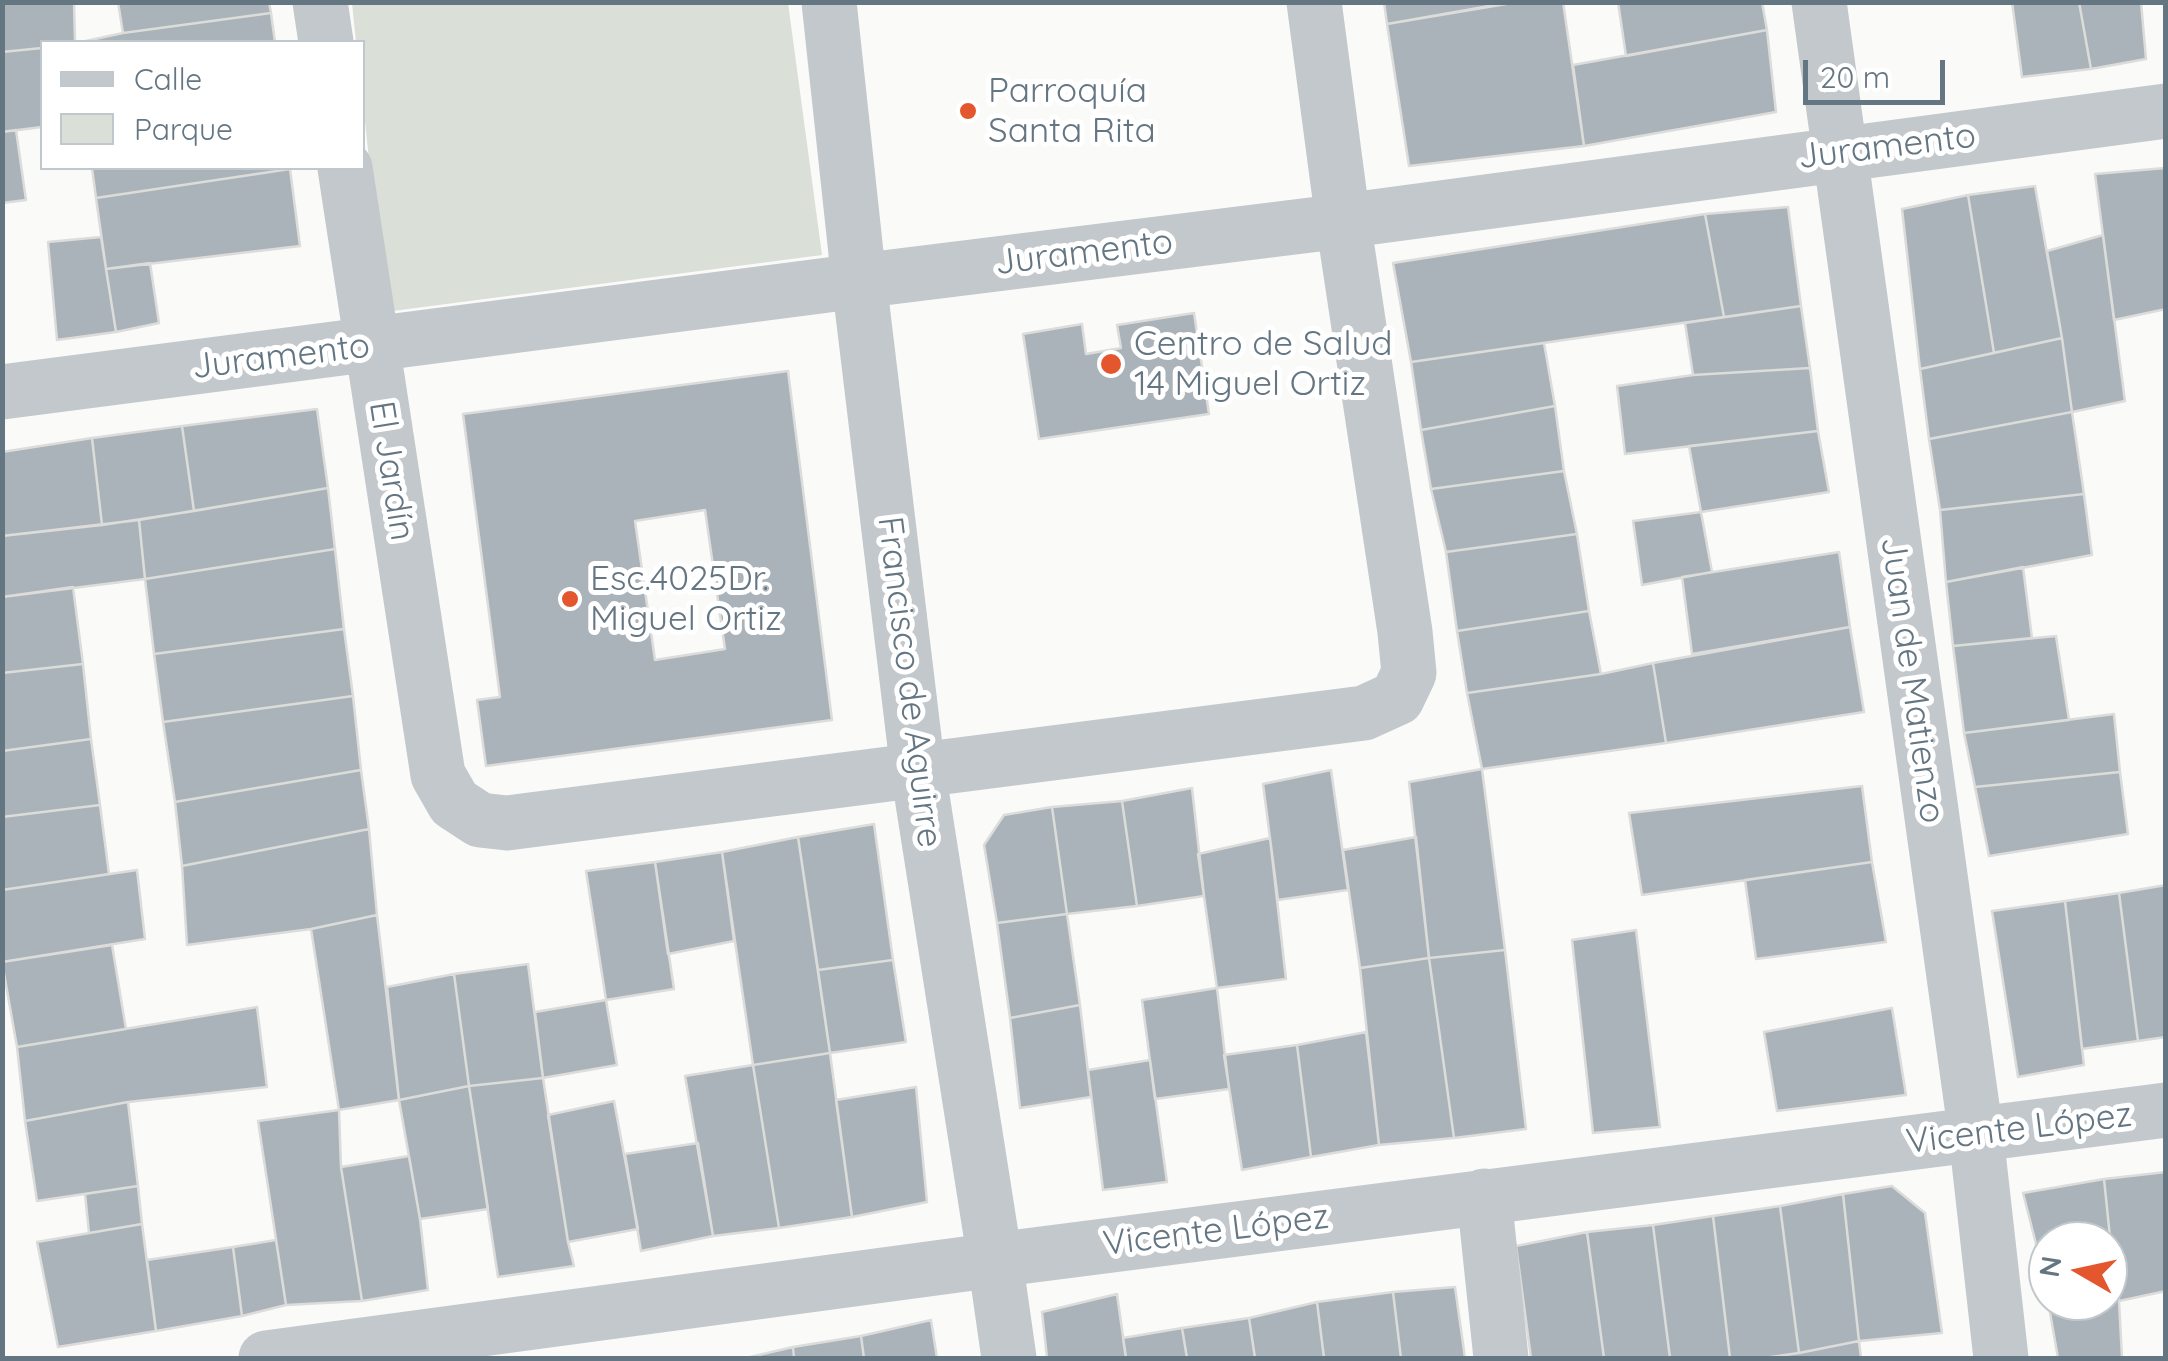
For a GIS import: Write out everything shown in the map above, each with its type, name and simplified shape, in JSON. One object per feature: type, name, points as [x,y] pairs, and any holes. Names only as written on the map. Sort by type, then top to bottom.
[{"type":"street","points":[[320,2],[326,40]]},
{"type":"street","name":"Francisco de Aguirre","points":[[828,2],[918,771],[1008,1358]]},
{"type":"street","points":[[918,771],[1364,713],[1397,698],[1409,673],[1405,632],[1314,2]]},
{"type":"street","name":"Juan de Matienzo","points":[[1819,2],[1976,1135],[2001,1358]]},
{"type":"street","name":"Juramento","points":[[2,392],[1343,222],[2166,111]]},
{"type":"street","name":"El Jardín","points":[[345,170],[438,775],[454,803],[480,820],[507,823],[918,771]]},
{"type":"street","name":"Vicente López","points":[[266,1358],[494,1343],[995,1260],[2166,1110]]},
{"type":"street","points":[[1484,1196],[1501,1358]]},
{"type":"green space","points":[[352,3],[788,3],[822,255],[385,312],[365,121],[365,40],[356,40]]},
{"type":"building","points":[[2,2],[74,2],[75,40],[40,40],[40,48],[2,52]]},
{"type":"building","points":[[118,2],[269,2],[271,13],[123,33]]},
{"type":"building","points":[[1384,2],[1506,2],[1506,4],[1387,24]]},
{"type":"building","points":[[1512,2],[1563,2],[1584,146],[1409,166],[1387,24]]},
{"type":"building","points":[[1618,2],[1762,2],[1767,30],[1626,56]]},
{"type":"building","points":[[2012,2],[2079,2],[2091,69],[2022,77]]},
{"type":"building","points":[[2079,2],[2141,2],[2146,59],[2091,69]]},
{"type":"building","points":[[271,13],[275,40],[90,40]]},
{"type":"building","points":[[1767,30],[1776,112],[1584,146],[1573,65]]},
{"type":"building","points":[[40,48],[40,127],[2,132],[2,52]]},
{"type":"building","points":[[16,130],[26,200],[2,203],[2,132]]},
{"type":"building","points":[[2165,168],[2166,309],[2114,320],[2095,174]]},
{"type":"building","points":[[92,170],[283,170],[96,198]]},
{"type":"building","points":[[290,170],[300,246],[106,269],[96,198]]},
{"type":"building","points":[[2035,186],[2062,338],[1994,353],[1968,195]]},
{"type":"building","points":[[1968,195],[1994,353],[1920,369],[1902,209]]},
{"type":"building","points":[[1788,207],[1801,306],[1724,317],[1705,214]]},
{"type":"building","points":[[1705,214],[1724,317],[1411,362],[1393,263]]},
{"type":"building","points":[[2103,235],[2125,401],[2072,412],[2047,251]]},
{"type":"building","points":[[101,237],[116,332],[57,340],[48,242]]},
{"type":"building","points":[[150,263],[159,323],[116,332],[106,269]]},
{"type":"building","points":[[1801,306],[1810,368],[1693,375],[1685,323]]},
{"type":"building","points":[[1194,313],[1209,414],[1039,439],[1023,334],[1082,324],[1086,354],[1121,348],[1117,325]]},
{"type":"building","points":[[2062,338],[2072,412],[1929,439],[1920,369]]},
{"type":"building","points":[[1544,343],[1555,406],[1421,430],[1411,362]]},
{"type":"building","points":[[1810,368],[1818,431],[1625,454],[1617,386],[1693,375]]},
{"type":"building","points":[[788,371],[832,720],[486,766],[477,700],[500,697],[463,414]],"holes":[[[705,510],[725,649],[655,660],[635,521]]]},
{"type":"building","points":[[1555,406],[1564,471],[1431,489],[1421,430]]},
{"type":"building","points":[[317,409],[328,488],[194,511],[182,426]]},
{"type":"building","points":[[2072,412],[2084,494],[1940,510],[1929,439]]},
{"type":"building","points":[[182,426],[194,511],[102,525],[92,438]]},
{"type":"building","points":[[1818,431],[1829,492],[1701,512],[1689,446]]},
{"type":"building","points":[[92,438],[102,525],[2,536],[2,452]]},
{"type":"building","points":[[1564,471],[1577,534],[1446,552],[1431,489]]},
{"type":"building","points":[[328,488],[335,549],[145,579],[139,520]]},
{"type":"building","points":[[2084,494],[2092,555],[1946,582],[1940,510]]},
{"type":"building","points":[[1701,512],[1712,572],[1642,585],[1633,521]]},
{"type":"building","points":[[139,520],[145,579],[2,597],[2,536]]},
{"type":"building","points":[[1577,534],[1589,611],[1457,631],[1446,552]]},
{"type":"building","points":[[335,549],[344,629],[154,654],[145,579]]},
{"type":"building","points":[[1839,552],[1850,627],[1692,654],[1682,577]]},
{"type":"building","points":[[2023,567],[2032,638],[1953,646],[1946,582]]},
{"type":"building","points":[[73,587],[83,664],[2,673],[2,597]]},
{"type":"building","points":[[1589,611],[1601,674],[1467,693],[1457,631]]},
{"type":"building","points":[[1850,627],[1864,712],[1666,743],[1653,663]]},
{"type":"building","points":[[344,629],[353,696],[163,722],[154,654]]},
{"type":"building","points":[[2056,636],[2069,720],[1964,733],[1953,646]]},
{"type":"building","points":[[1653,663],[1666,743],[1482,769],[1467,693]]},
{"type":"building","points":[[83,664],[91,739],[2,751],[2,673]]},
{"type":"building","points":[[353,696],[361,770],[175,802],[163,722]]},
{"type":"building","points":[[2114,714],[2120,772],[1975,787],[1964,733]]},
{"type":"building","points":[[91,739],[100,805],[2,817],[2,751]]},
{"type":"building","points":[[1482,769],[1505,950],[1429,958],[1409,782]]},
{"type":"building","points":[[361,770],[369,829],[182,866],[175,802]]},
{"type":"building","points":[[1331,770],[1348,890],[1278,900],[1263,784]]},
{"type":"building","points":[[2120,772],[2128,834],[1989,856],[1975,787]]},
{"type":"building","points":[[1862,786],[1872,862],[1642,895],[1629,813]]},
{"type":"building","points":[[1192,788],[1204,896],[1137,906],[1122,801]]},
{"type":"building","points":[[1122,801],[1137,906],[1067,914],[1052,807]]},
{"type":"building","points":[[100,805],[109,874],[2,890],[2,817]]},
{"type":"building","points":[[1052,807],[1067,914],[997,923],[984,845],[1004,815]]},
{"type":"building","points":[[874,824],[893,960],[818,970],[798,837]]},
{"type":"building","points":[[369,829],[377,915],[311,929],[187,945],[182,866]]},
{"type":"building","points":[[798,837],[830,1053],[753,1065],[722,852]]},
{"type":"building","points":[[1416,837],[1429,958],[1360,968],[1343,850]]},
{"type":"building","points":[[1270,838],[1286,979],[1217,988],[1198,854]]},
{"type":"building","points":[[722,852],[734,941],[668,954],[655,862]]},
{"type":"building","points":[[655,862],[674,989],[606,1000],[586,871]]},
{"type":"building","points":[[1872,862],[1886,942],[1756,959],[1745,880]]},
{"type":"building","points":[[137,870],[145,939],[2,962],[2,890]]},
{"type":"building","points":[[2166,885],[2166,1037],[2138,1041],[2119,893]]},
{"type":"building","points":[[2119,893],[2138,1041],[2082,1049],[2065,901]]},
{"type":"building","points":[[2065,901],[2084,1065],[2018,1077],[1992,911]]},
{"type":"building","points":[[1067,914],[1080,1005],[1010,1018],[997,923]]},
{"type":"building","points":[[377,915],[399,1100],[339,1110],[311,929]]},
{"type":"building","points":[[1636,930],[1660,1127],[1593,1133],[1572,940]]},
{"type":"building","points":[[112,945],[126,1029],[17,1047],[2,962]]},
{"type":"building","points":[[1505,950],[1526,1129],[1454,1138],[1429,958]]},
{"type":"building","points":[[1429,958],[1454,1138],[1379,1145],[1360,968]]},
{"type":"building","points":[[893,960],[906,1042],[830,1053],[818,970]]},
{"type":"building","points":[[528,964],[543,1078],[469,1086],[454,974]]},
{"type":"building","points":[[454,974],[469,1086],[399,1100],[387,987]]},
{"type":"building","points":[[1217,988],[1229,1089],[1155,1099],[1142,1000]]},
{"type":"building","points":[[606,1000],[617,1065],[543,1078],[535,1012]]},
{"type":"building","points":[[1080,1005],[1091,1097],[1020,1108],[1010,1018]]},
{"type":"building","points":[[257,1007],[267,1087],[128,1102],[25,1121],[17,1047]]},
{"type":"building","points":[[1892,1008],[1906,1095],[1777,1111],[1764,1032]]},
{"type":"building","points":[[1366,1032],[1379,1145],[1311,1157],[1297,1045]]},
{"type":"building","points":[[1297,1045],[1311,1157],[1242,1170],[1224,1055]]},
{"type":"building","points":[[830,1053],[852,1217],[779,1228],[753,1065]]},
{"type":"building","points":[[1150,1060],[1167,1182],[1103,1190],[1088,1070]]},
{"type":"building","points":[[753,1065],[779,1228],[713,1236],[685,1076]]},
{"type":"building","points":[[543,1078],[574,1266],[498,1277],[469,1086]]},
{"type":"building","points":[[469,1086],[488,1209],[420,1219],[399,1100]]},
{"type":"building","points":[[916,1087],[927,1202],[852,1217],[836,1100]]},
{"type":"building","points":[[614,1101],[638,1229],[568,1242],[548,1115]]},
{"type":"building","points":[[128,1102],[138,1186],[37,1201],[25,1121]]},
{"type":"building","points":[[339,1110],[341,1167],[362,1301],[286,1305],[258,1121]]},
{"type":"building","points":[[698,1143],[713,1236],[641,1251],[625,1154]]},
{"type":"building","points":[[409,1156],[428,1290],[362,1301],[341,1167]]},
{"type":"building","points":[[2166,1172],[2166,1291],[2128,1299],[2128,1221],[2108,1221],[2104,1179]]},
{"type":"building","points":[[2104,1179],[2108,1221],[2030,1221],[2023,1193]]},
{"type":"building","points":[[138,1186],[142,1224],[89,1233],[85,1194]]},
{"type":"building","points":[[1892,1186],[1925,1213],[1942,1333],[1859,1341],[1843,1194]]},
{"type":"building","points":[[1843,1194],[1859,1341],[1799,1353],[1780,1206]]},
{"type":"building","points":[[1780,1206],[1799,1353],[1730,1358],[1713,1216]]},
{"type":"building","points":[[1713,1216],[1730,1358],[1670,1358],[1653,1225]]},
{"type":"building","points":[[142,1224],[156,1331],[58,1347],[37,1242]]},
{"type":"building","points":[[1653,1225],[1670,1358],[1604,1358],[1587,1232]]},
{"type":"building","points":[[1587,1232],[1604,1358],[1531,1358],[1516,1246]]},
{"type":"building","points":[[276,1240],[286,1305],[242,1316],[233,1247]]},
{"type":"building","points":[[233,1247],[242,1316],[156,1331],[147,1260]]},
{"type":"building","points":[[1455,1287],[1465,1358],[1401,1358],[1393,1292]]},
{"type":"building","points":[[1393,1292],[1401,1358],[1324,1358],[1317,1302]]},
{"type":"building","points":[[1117,1294],[1126,1358],[1047,1358],[1042,1312]]},
{"type":"building","points":[[1317,1302],[1324,1358],[1255,1358],[1249,1318]]},
{"type":"building","points":[[1249,1318],[1255,1358],[1187,1358],[1182,1328]]},
{"type":"building","points":[[931,1320],[937,1358],[864,1358],[861,1336]]},
{"type":"building","points":[[2052,1321],[2120,1321],[2122,1358],[2058,1358]]},
{"type":"building","points":[[1182,1328],[1187,1358],[1126,1358],[1123,1338]]},
{"type":"building","points":[[861,1336],[864,1358],[794,1358],[793,1347]]},
{"type":"building","points":[[1859,1341],[1861,1358],[1764,1358],[1799,1353]]},
{"type":"building","points":[[793,1347],[794,1358],[746,1358]]},
{"type":"place","name":"Parroquía Santa Rita","points":[[968,111]]},
{"type":"place","name":"Centro de Salud 14 Miguel Ortiz","points":[[1111,364]]},
{"type":"place","name":"Esc.4025Dr. Miguel Ortiz","points":[[570,599]]}]
